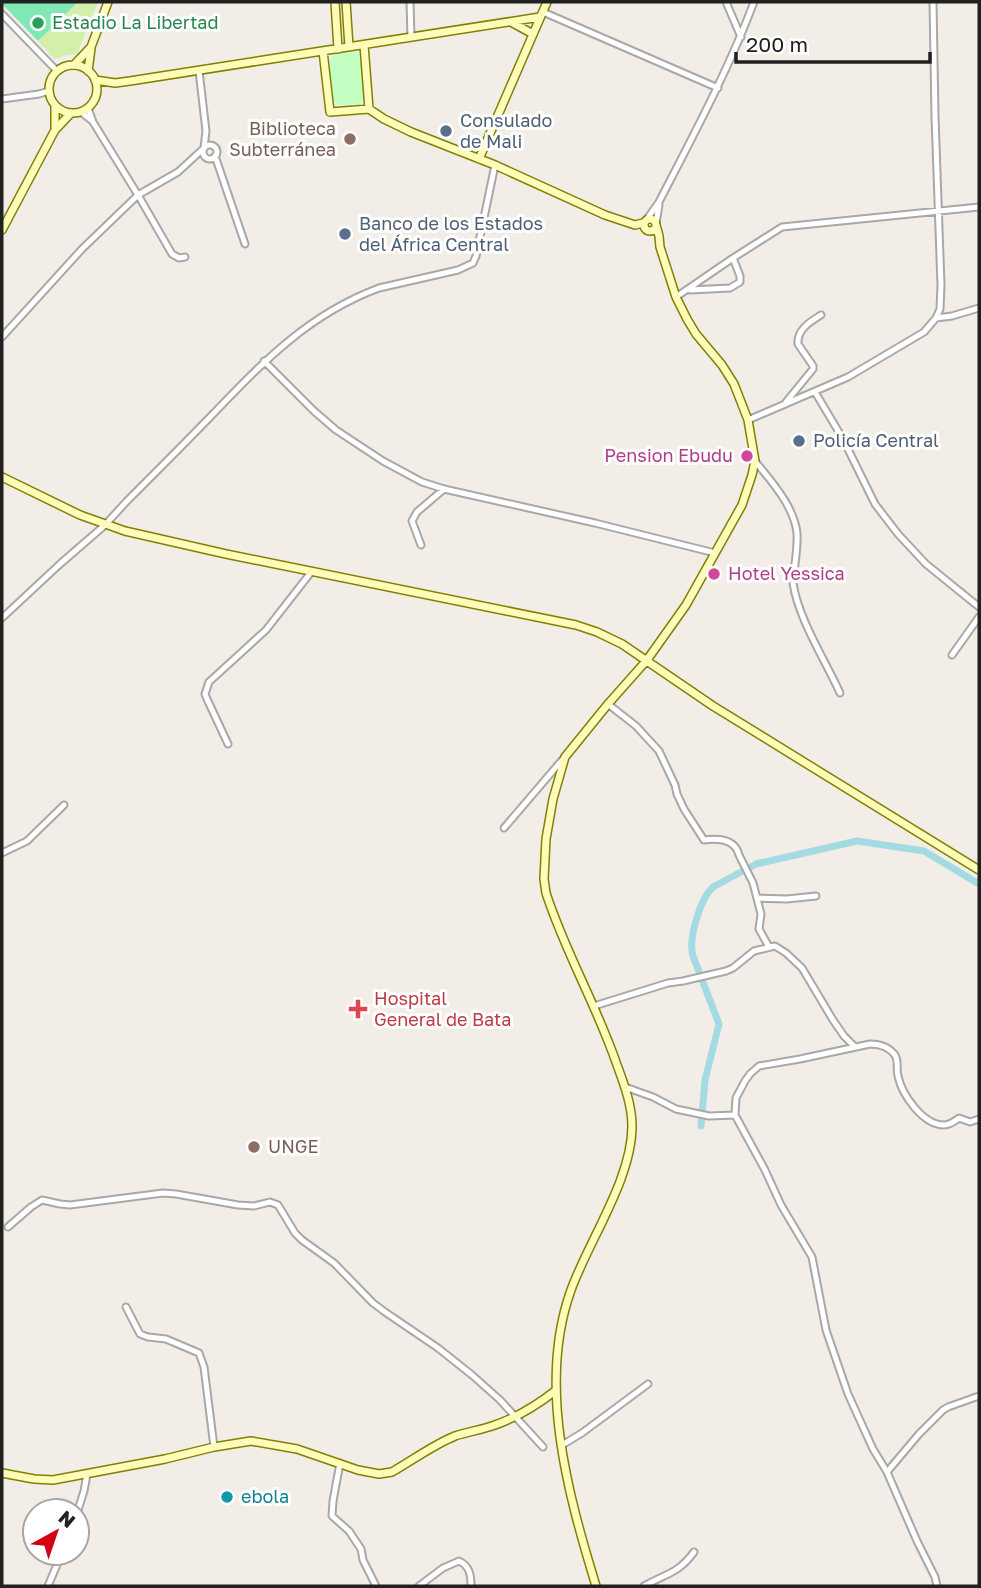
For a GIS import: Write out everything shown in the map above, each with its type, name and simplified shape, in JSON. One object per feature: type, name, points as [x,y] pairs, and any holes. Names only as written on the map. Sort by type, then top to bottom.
[{"type":"main road","points":[[88,71],[91,47],[108,2]]},
{"type":"main road","points":[[335,2],[338,49]]},
{"type":"main road","points":[[346,2],[349,47]]},
{"type":"main road","points":[[479,159],[547,2]]},
{"type":"main road","points":[[97,91],[115,83],[541,15]]},
{"type":"main road","points":[[510,22],[533,34]]},
{"type":"main road","points":[[364,45],[369,109]]},
{"type":"main road","points":[[74,65],[91,47]]},
{"type":"main road","points":[[323,51],[330,112],[369,109],[411,132],[495,165],[617,220],[635,225],[653,220],[676,297],[687,319],[734,384],[748,420],[755,461],[742,505],[685,605],[647,660],[565,757],[553,799],[546,839],[544,879],[550,906],[594,1006],[625,1087],[632,1126],[625,1168],[571,1289],[562,1320],[556,1363],[555,1391],[562,1445],[576,1519],[596,1586]]},
{"type":"main road","points":[[55,105],[71,113],[84,110],[94,100],[97,91],[95,80],[88,71],[74,65],[57,71],[49,91],[55,105],[55,130]]},
{"type":"main road","points":[[95,80],[115,83]]},
{"type":"main road","points":[[2,230],[55,130],[71,113]]},
{"type":"main road","points":[[645,221],[644,228],[660,247]]},
{"type":"main road","points":[[649,231],[653,230],[656,224]]},
{"type":"main road","points":[[2,477],[106,525],[174,543],[576,625],[608,637],[647,660],[713,706],[979,870]]},
{"type":"main road","points":[[2,1473],[45,1480],[251,1441],[297,1449],[358,1469],[386,1474],[455,1436],[515,1417],[555,1391]]},
{"type":"street","points":[[410,2],[411,37]]},
{"type":"street","points":[[726,2],[741,37]]},
{"type":"street","points":[[645,221],[659,202],[718,88],[754,2]]},
{"type":"street","points":[[748,420],[848,377],[881,358],[923,331],[936,318],[940,309],[933,2]]},
{"type":"street","points":[[2,14],[57,71]]},
{"type":"street","points":[[541,15],[718,88]]},
{"type":"street","points":[[732,17],[748,17]]},
{"type":"street","points":[[200,71],[206,131],[203,153],[206,158]]},
{"type":"street","points":[[2,99],[49,91]]},
{"type":"street","points":[[84,110],[172,254],[179,258],[185,257]]},
{"type":"street","points":[[206,131],[216,151],[215,156],[245,244]]},
{"type":"street","points":[[2,337],[82,249],[138,195],[178,172],[204,149],[213,146]]},
{"type":"street","points":[[192,161],[212,159],[215,156]]},
{"type":"street","points":[[2,618],[106,525],[264,360],[297,333],[346,301],[379,288],[458,270],[473,263],[495,165]]},
{"type":"street","points":[[656,224],[659,202]]},
{"type":"street","points":[[676,297],[782,227],[979,206]]},
{"type":"street","points":[[687,290],[730,288],[736,285],[740,282],[740,276],[733,258]]},
{"type":"street","points":[[936,318],[979,308]]},
{"type":"street","points":[[784,405],[813,369],[797,341],[806,325],[821,315]]},
{"type":"street","points":[[264,360],[336,430],[422,482],[715,553]]},
{"type":"street","points":[[815,392],[843,439],[875,504],[926,564],[979,607]]},
{"type":"street","points":[[755,461],[792,516],[797,531],[794,592],[841,693]]},
{"type":"street","points":[[421,545],[412,522],[414,516],[444,489]]},
{"type":"street","points":[[228,744],[205,694],[206,688],[216,675],[266,630],[312,572]]},
{"type":"street","points":[[952,655],[979,617]]},
{"type":"street","points":[[608,704],[636,726],[659,751],[676,785],[684,809],[704,840],[717,838],[733,844],[738,851],[751,877],[761,914],[759,929],[769,947]]},
{"type":"street","points":[[503,828],[565,757]]},
{"type":"street","points":[[2,853],[27,841],[64,805]]},
{"type":"street","points":[[757,898],[816,897]]},
{"type":"street","points":[[594,1006],[651,988],[733,968],[754,950],[775,946],[802,968],[833,1020],[855,1047]]},
{"type":"street","points":[[937,1586],[837,1365],[826,1330],[813,1257],[780,1205],[765,1170],[735,1115],[736,1098],[750,1074],[759,1066],[878,1044],[893,1052],[898,1060],[897,1074],[906,1098],[933,1123],[945,1125],[959,1118],[970,1122],[979,1119]]},
{"type":"street","points":[[625,1087],[676,1109],[709,1116],[735,1115]]},
{"type":"street","points":[[8,1227],[42,1200],[70,1205],[163,1193],[238,1205],[275,1203],[302,1240],[334,1263],[379,1308],[472,1375],[500,1400],[543,1447]]},
{"type":"street","points":[[126,1307],[140,1334],[166,1339],[199,1353],[204,1367],[214,1447]]},
{"type":"street","points":[[562,1445],[648,1384]]},
{"type":"street","points":[[887,1472],[943,1410],[979,1396]]},
{"type":"street","points":[[340,1463],[332,1517],[349,1531],[361,1549],[363,1560],[376,1586]]},
{"type":"street","points":[[82,1497],[87,1474]]},
{"type":"street","points":[[644,1586],[676,1572],[694,1552]]},
{"type":"street","points":[[419,1586],[443,1568],[459,1561],[468,1569],[471,1586]]},
{"type":"street","points":[[48,1586],[56,1567]]},
{"type":"green space","name":"Estadio La Libertad","points":[[2,2],[78,2],[38,41]]},
{"type":"green space","points":[[78,2],[98,2],[77,54],[55,59],[38,41]]},
{"type":"green space","points":[[355,51],[362,56],[366,98],[359,104],[338,105],[331,99],[328,62],[335,54]]},
{"type":"waterway","points":[[701,1126],[705,1080],[719,1024],[693,956],[692,940],[700,910],[713,887],[756,864],[857,841],[924,851],[979,884]]},
{"type":"place","name":"Estadio La Libertad","points":[[38,23]]},
{"type":"place","name":"Consulado de Mali","points":[[446,131]]},
{"type":"place","name":"Biblioteca Subterránea","points":[[350,139]]},
{"type":"place","name":"Banco de los Estados del África Central","points":[[345,234]]},
{"type":"place","name":"Policía Central","points":[[799,441]]},
{"type":"place","name":"Pension Ebudu","points":[[747,456]]},
{"type":"place","name":"Hotel Yessica","points":[[714,574]]},
{"type":"place","name":"Hospital General de Bata","points":[[358,1009]]},
{"type":"place","name":"UNGE","points":[[254,1147]]},
{"type":"place","name":"ebola","points":[[227,1497]]}]
